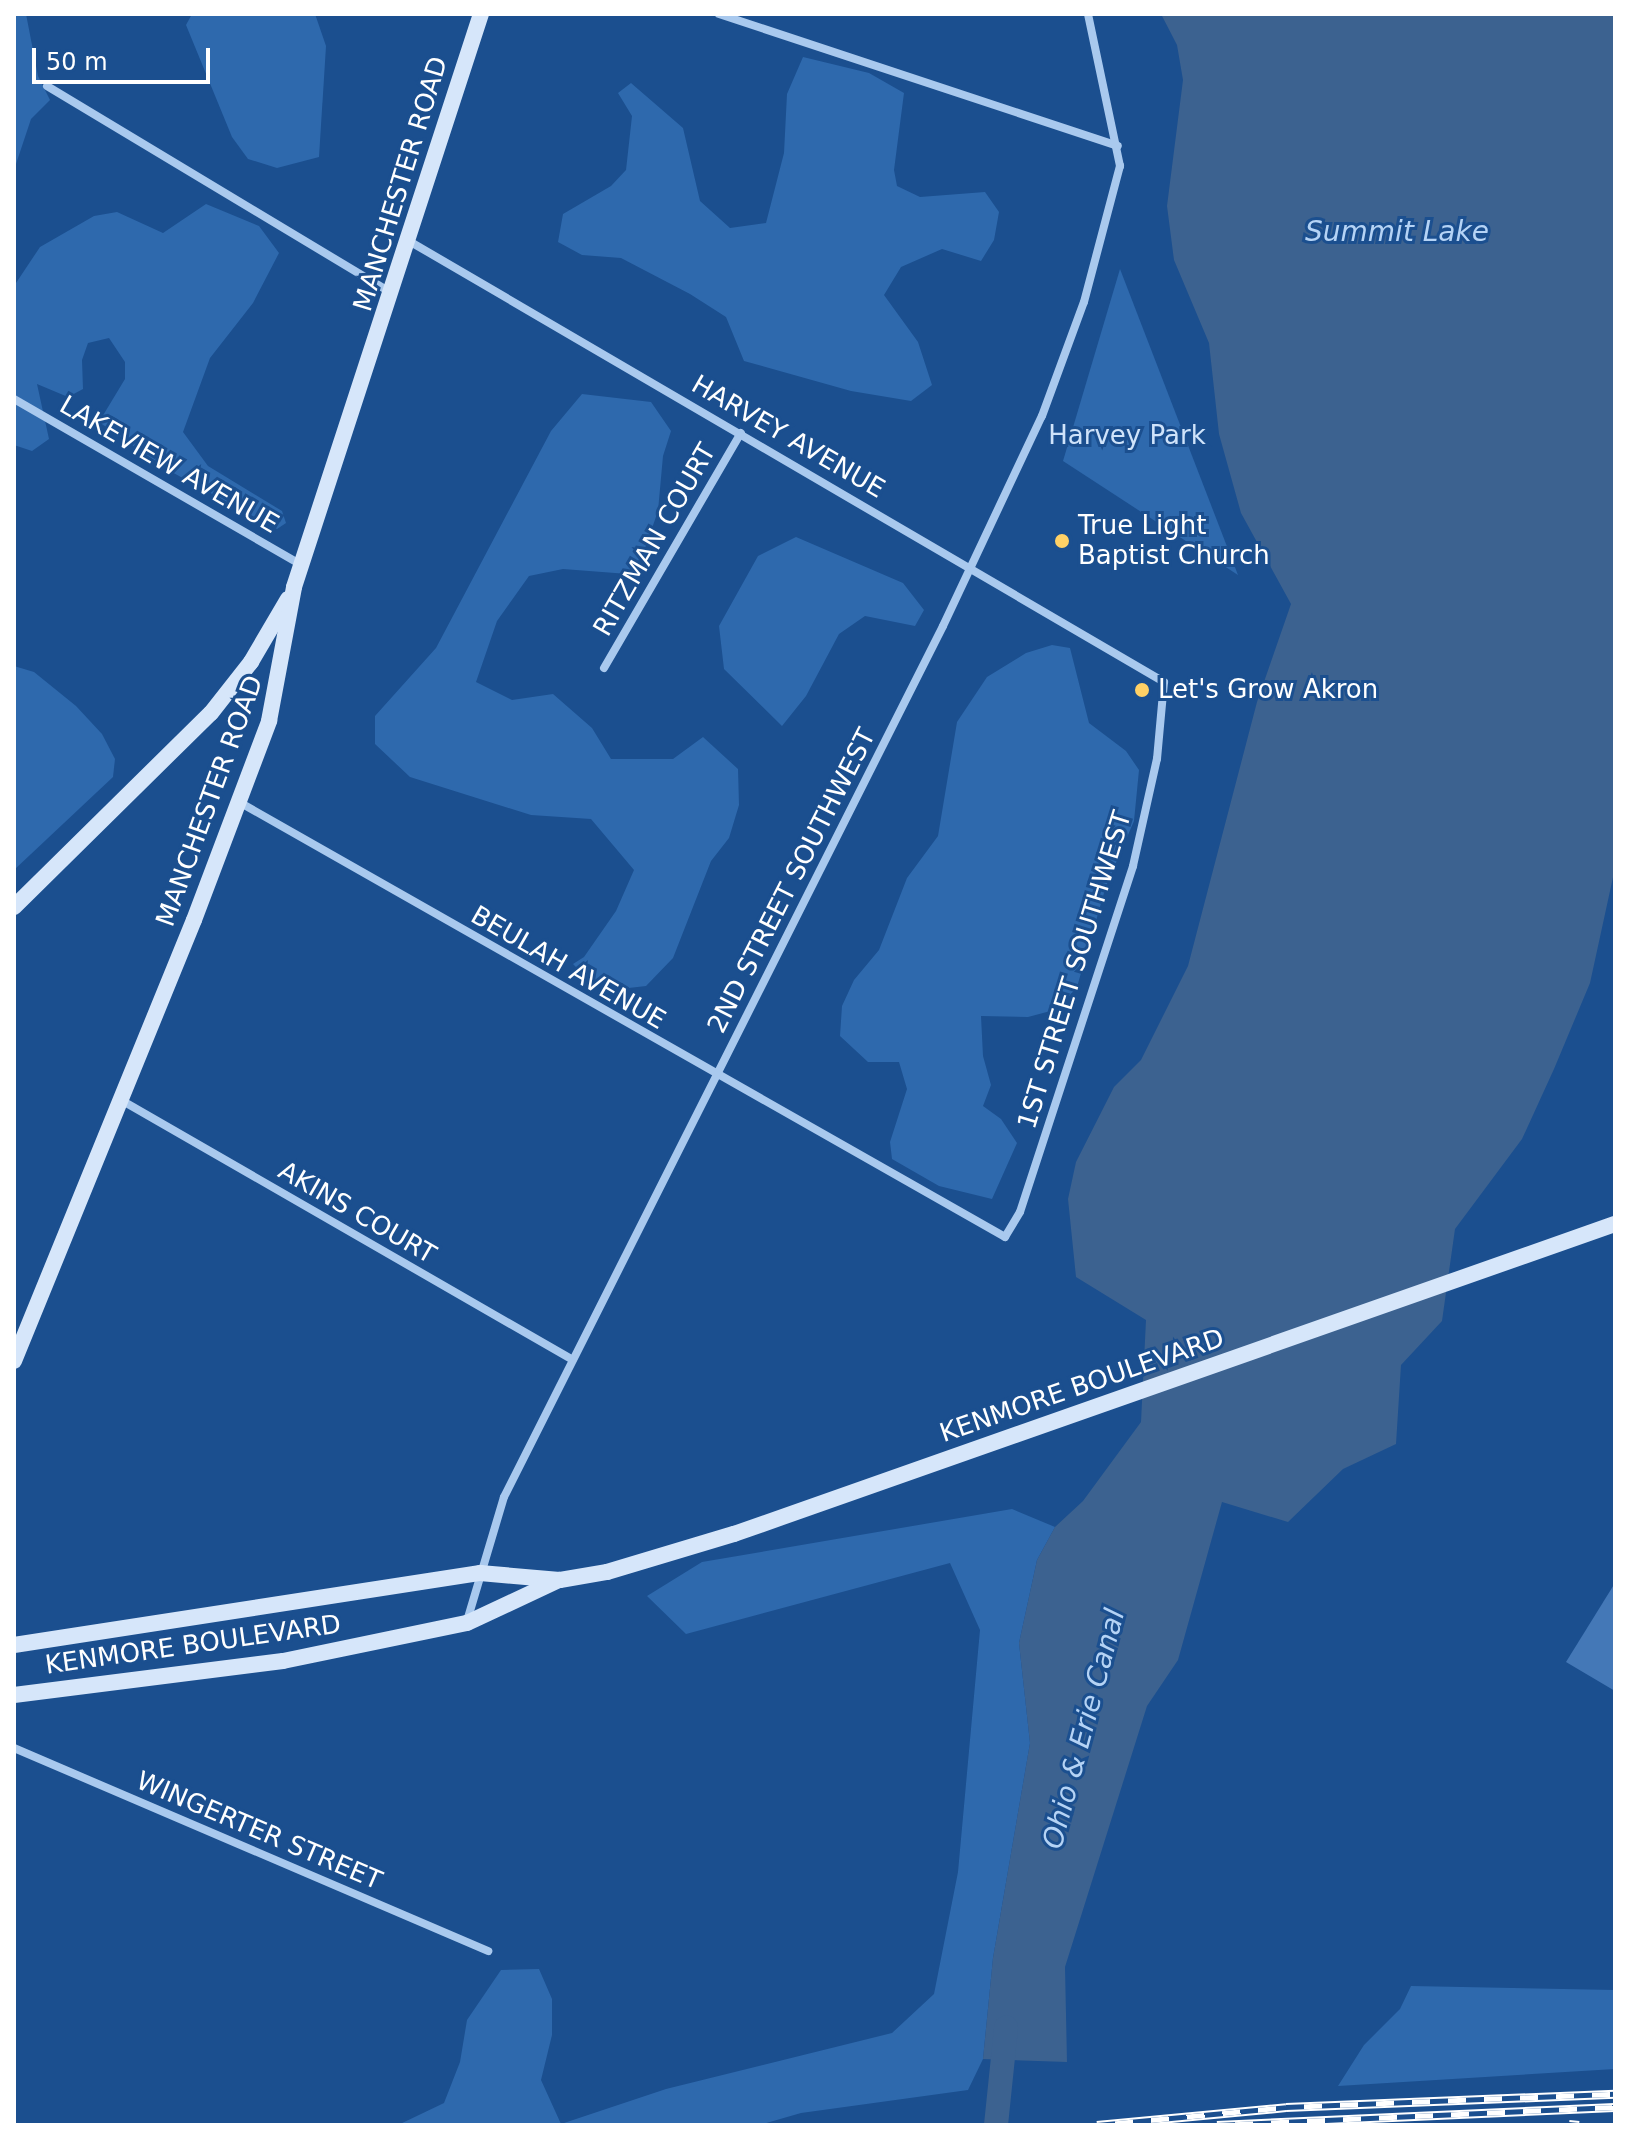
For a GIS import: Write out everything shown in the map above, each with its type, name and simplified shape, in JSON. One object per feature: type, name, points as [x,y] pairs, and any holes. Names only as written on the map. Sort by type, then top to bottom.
[{"type":"main road","name":"MANCHESTER ROAD","points":[[15,1356],[121,1100],[276,701],[294,587],[481,14]]},
{"type":"main road","points":[[16,904],[211,713],[251,662],[294,587]]},
{"type":"main road","name":"KENMORE BOULEVARD","points":[[14,1695],[283,1661],[467,1623],[560,1580],[708,1542],[1615,1224]]},
{"type":"main road","name":"KENMORE BOULEVARD","points":[[14,1645],[480,1573],[560,1580]]},
{"type":"street","points":[[719,14],[1118,146]]},
{"type":"street","name":"2ND STREET SOUTHWEST","points":[[467,1623],[504,1497],[971,567],[1042,416],[1084,302],[1120,166],[1088,14]]},
{"type":"street","points":[[47,86],[392,293]]},
{"type":"street","name":"HARVEY AVENUE","points":[[409,241],[1145,671]]},
{"type":"street","name":"LAKEVIEW AVENUE","points":[[14,399],[303,566]]},
{"type":"street","name":"RITZMAN COURT","points":[[604,668],[741,433]]},
{"type":"street","name":"1ST STREET SOUTHWEST","points":[[1005,1237],[1020,1212],[1133,866],[1157,759],[1164,682],[1145,671]]},
{"type":"street","name":"BEULAH AVENUE","points":[[238,801],[1005,1237]]},
{"type":"street","name":"AKINS COURT","points":[[121,1100],[573,1360]]},
{"type":"street","name":"WINGERTER STREET","points":[[14,1748],[488,1951]]},
{"type":"green space","points":[[14,14],[26,14],[38,76],[50,100],[31,119],[14,170]]},
{"type":"green space","points":[[192,14],[315,14],[326,46],[319,157],[277,168],[248,159],[232,137],[186,25]]},
{"type":"green space","points":[[803,57],[869,73],[904,93],[894,170],[897,186],[920,197],[985,192],[999,212],[994,240],[981,261],[942,249],[901,267],[884,295],[918,342],[932,385],[911,401],[851,391],[744,361],[726,317],[690,294],[621,258],[582,255],[558,242],[563,214],[611,186],[626,170],[632,116],[618,93],[631,83],[683,128],[700,201],[730,228],[766,223],[784,153],[787,94]]},
{"type":"green space","points":[[206,204],[259,226],[279,253],[253,303],[210,358],[183,432],[208,466],[282,511],[286,523],[277,529],[168,470],[99,422],[125,379],[125,362],[109,338],[88,343],[82,360],[83,389],[68,397],[37,384],[49,439],[32,451],[14,445],[14,286],[40,247],[94,216],[117,212],[163,233]]},
{"type":"green space","name":"Harvey Park","points":[[1120,269],[1238,575],[1063,461]]},
{"type":"green space","points":[[582,394],[651,402],[671,431],[663,456],[658,511],[643,554],[628,574],[563,569],[529,576],[497,621],[476,682],[512,700],[553,694],[592,728],[611,759],[673,759],[703,737],[738,769],[739,805],[729,838],[711,861],[673,958],[646,986],[620,989],[585,976],[573,964],[584,957],[616,911],[634,870],[591,819],[531,815],[410,777],[375,744],[375,716],[436,648],[551,431]]},
{"type":"green space","points":[[796,537],[903,583],[924,610],[915,626],[865,616],[839,634],[806,696],[782,726],[724,669],[719,626],[758,556]]},
{"type":"green space","points":[[1052,645],[1070,648],[1089,723],[1126,751],[1139,770],[1134,821],[1106,886],[1077,987],[1058,1009],[1028,1017],[981,1016],[983,1056],[991,1085],[983,1106],[1001,1119],[1017,1143],[992,1199],[939,1186],[892,1159],[890,1142],[907,1089],[899,1062],[868,1062],[840,1036],[842,1006],[854,980],[879,950],[907,878],[938,836],[957,722],[987,677],[1026,653]]},
{"type":"green space","points":[[14,666],[34,672],[76,706],[102,734],[115,759],[113,777],[14,870]]},
{"type":"green space","points":[[1012,1509],[1055,1527],[1037,1560],[1019,1643],[1030,1743],[993,1958],[983,2059],[968,2090],[801,2113],[759,2125],[398,2125],[444,2103],[460,2062],[467,2020],[501,1970],[539,1969],[552,1999],[552,2035],[541,2080],[561,2124],[666,2089],[892,2033],[934,1994],[958,1872],[980,1630],[950,1563],[686,1634],[647,1596],[702,1562]]},
{"type":"green space","points":[[1411,1986],[1615,1990],[1615,2069],[1338,2086],[1364,2045],[1400,2009]]},
{"type":"water","name":"Summit Lake","points":[[1161,14],[1615,14],[1615,868],[1590,983],[1554,1069],[1522,1139],[1455,1229],[1442,1321],[1401,1365],[1396,1444],[1343,1469],[1288,1522],[1222,1502],[1178,1660],[1147,1706],[1065,1967],[1067,2062],[983,2059],[993,1958],[1030,1743],[1019,1643],[1037,1560],[1055,1527],[1083,1501],[1141,1422],[1146,1320],[1076,1277],[1068,1199],[1076,1162],[1114,1087],[1141,1060],[1188,966],[1257,702],[1291,604],[1241,513],[1219,434],[1209,343],[1174,260],[1167,206],[1183,80],[1177,45]]},
{"type":"building","points":[[1615,1583],[1615,1691],[1566,1662]]},
{"type":"waterway","name":"Ohio & Erie Canal","points":[[996,2125],[1006,2028]]},
{"type":"railway","points":[[1097,2125],[1286,2107],[1615,2094]]},
{"type":"railway","points":[[1217,2125],[1615,2107]]},
{"type":"railway","points":[[1569,2124],[1579,2125]]},
{"type":"place","name":"True Light Baptist Church","points":[[1062,541]]},
{"type":"place","name":"Let's Grow Akron","points":[[1142,690]]}]
